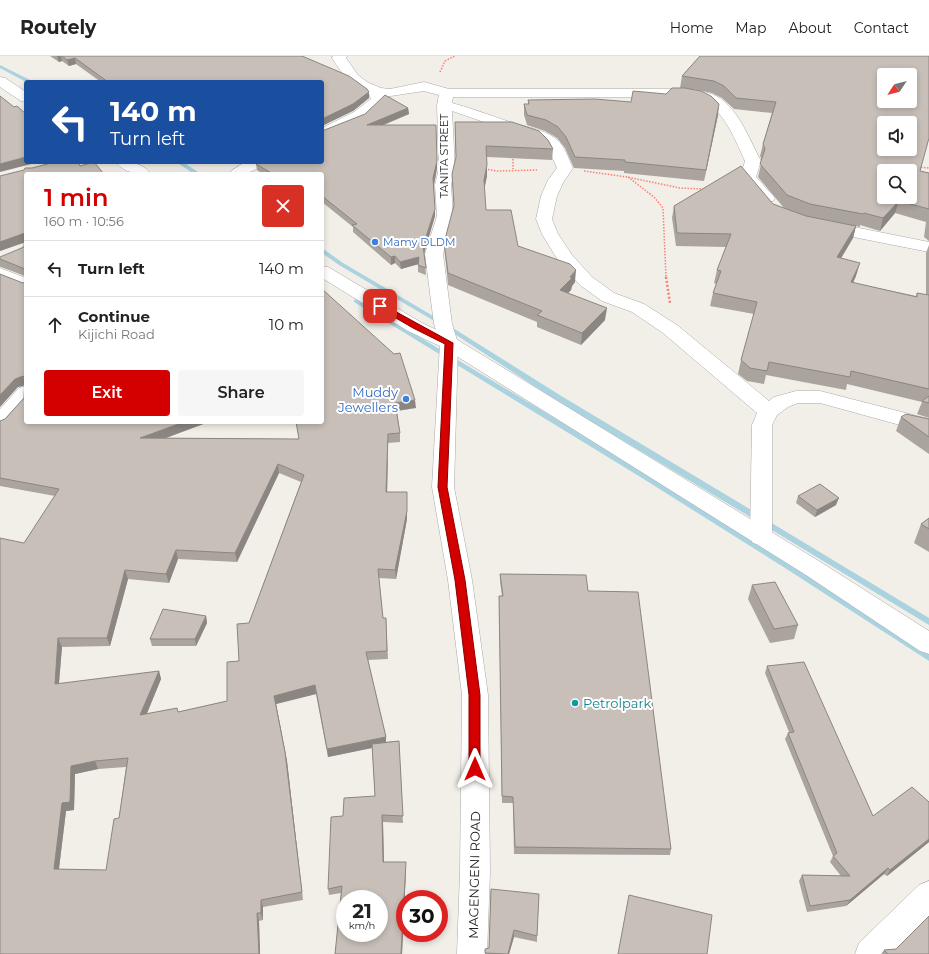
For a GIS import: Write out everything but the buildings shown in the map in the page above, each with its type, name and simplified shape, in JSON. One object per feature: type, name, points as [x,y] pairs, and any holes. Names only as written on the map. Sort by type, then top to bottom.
[{"type":"street","points":[[324,132],[355,118],[372,108],[378,100],[374,92],[349,73],[340,56]]},
{"type":"street","points":[[0,81],[24,97]]},
{"type":"street","points":[[374,92],[389,93],[423,86],[469,111],[549,141],[556,148],[565,168],[556,180],[549,196],[544,219],[550,234],[565,258],[586,281],[608,297],[638,308],[670,329],[768,411]]},
{"type":"street","points":[[442,95],[684,93],[706,97],[719,104],[728,115],[753,161],[748,178],[775,208]]},
{"type":"street","name":"TANITA STREET","points":[[442,95],[447,168],[443,185],[445,216],[434,254],[443,324],[449,343]]},
{"type":"street","points":[[127,164],[140,172]]},
{"type":"street","points":[[240,172],[253,164]]},
{"type":"street","points":[[810,223],[929,247]]},
{"type":"street","points":[[2,263],[24,283]]},
{"type":"street","points":[[324,272],[415,327],[449,343],[814,569],[929,644]]},
{"type":"street","name":"MAGENGENI ROAD","points":[[449,343],[442,487],[460,580],[475,695],[475,872],[472,954]]},
{"type":"street","points":[[0,422],[24,394]]},
{"type":"street","points":[[761,537],[762,424],[768,411],[780,402],[796,397],[820,397],[929,426]]},
{"type":"street","points":[[870,954],[929,895]]},
{"type":"path","points":[[442,95],[445,61],[455,56]]},
{"type":"path","points":[[917,167],[929,168]]},
{"type":"path","points":[[447,168],[482,168],[495,172],[513,169],[542,170],[565,168],[627,177],[664,185],[704,190]]},
{"type":"path","points":[[627,177],[654,197],[663,208],[666,285],[670,300],[670,329]]},
{"type":"waterway","points":[[0,66],[26,80]]},
{"type":"waterway","points":[[182,164],[195,172]]},
{"type":"waterway","points":[[324,251],[341,264],[443,324],[560,399],[755,516]]},
{"type":"waterway","points":[[356,301],[716,520],[929,657]]},
{"type":"waterway","points":[[770,525],[929,622]]},
{"type":"place","name":"Mamy DLDM","points":[[375,242]]},
{"type":"place","name":"Muddy Jewellers","points":[[406,399]]},
{"type":"place","name":"Petrolpark","points":[[575,703]]},
{"type":"route","points":[[380,306],[415,327],[449,343],[442,487],[460,580],[475,695],[475,769]]}]
